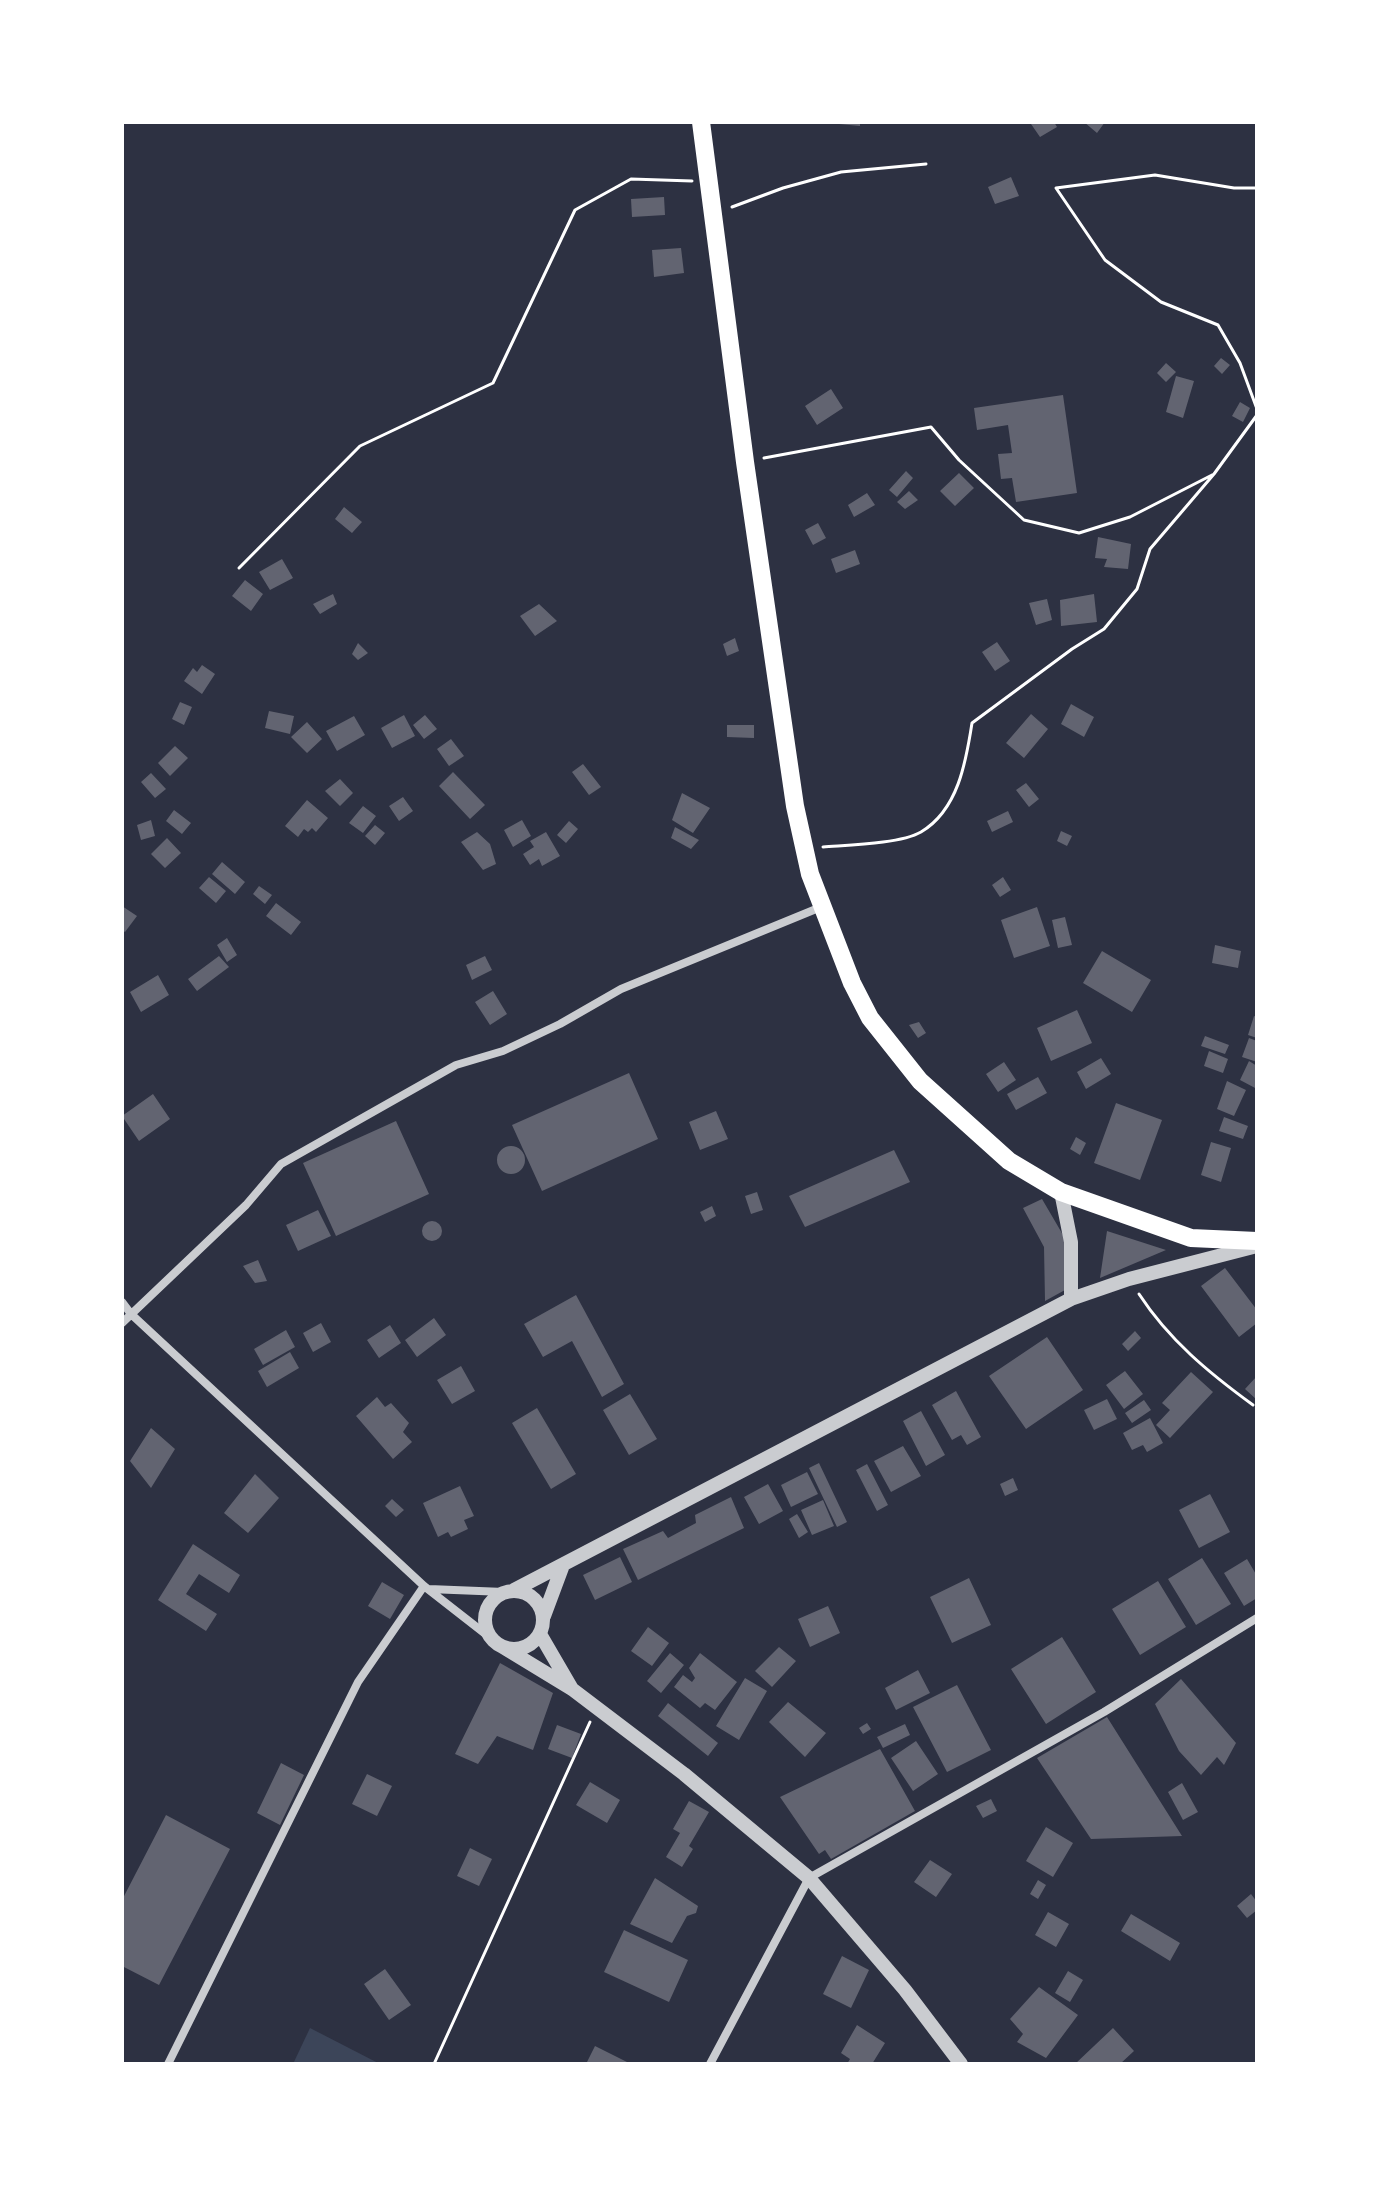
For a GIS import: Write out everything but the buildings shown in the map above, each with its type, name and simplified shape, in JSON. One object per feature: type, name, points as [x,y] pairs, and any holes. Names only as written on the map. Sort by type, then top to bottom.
[{"type":"main road","points":[[701,122],[745,462],[803,849],[821,907],[852,983],[870,1018],[920,1081],[1009,1161],[1061,1192],[1191,1238],[1257,1244]]},
{"type":"street","points":[[122,1323],[246,1205],[281,1164],[456,1065],[503,1051],[560,1024],[621,989],[821,907]]},
{"type":"street","points":[[1061,1192],[1071,1242],[1071,1299]]},
{"type":"street","points":[[563,1565],[540,1634],[528,1646],[511,1649],[500,1645],[487,1630],[486,1614],[496,1597],[563,1565],[1071,1299],[1129,1279],[1257,1244]]},
{"type":"street","points":[[122,1302],[131,1314],[426,1587],[500,1645],[572,1689],[684,1774],[809,1878],[905,1990],[961,2064]]},
{"type":"street","points":[[426,1587],[509,1591],[532,1596],[542,1608],[544,1616]]},
{"type":"street","points":[[168,2064],[358,1682],[426,1587]]},
{"type":"street","points":[[710,2064],[809,1878],[1104,1712],[1257,1618]]},
{"type":"street","points":[[540,1634],[572,1689]]},
{"type":"path","points":[[715,213],[783,188],[841,172],[926,164]]},
{"type":"path","points":[[1257,188],[1234,188],[1155,175],[1056,188],[1105,260],[1161,302],[1218,325],[1240,363],[1257,409]]},
{"type":"path","points":[[239,568],[360,446],[493,383],[575,210],[631,179],[710,182]]},
{"type":"path","points":[[803,849],[877,843],[920,833],[942,813],[961,781],[972,723],[1104,629],[1137,589],[1150,549],[1214,474],[1257,415]]},
{"type":"path","points":[[745,462],[931,427],[959,460],[1024,520],[1079,533],[1130,517],[1214,474]]},
{"type":"path","points":[[1129,1279],[1155,1319],[1206,1371],[1253,1405]]},
{"type":"path","points":[[434,2064],[596,1708]]},
{"type":"shaded area","points":[[310,2028],[380,2064],[293,2064]]}]
